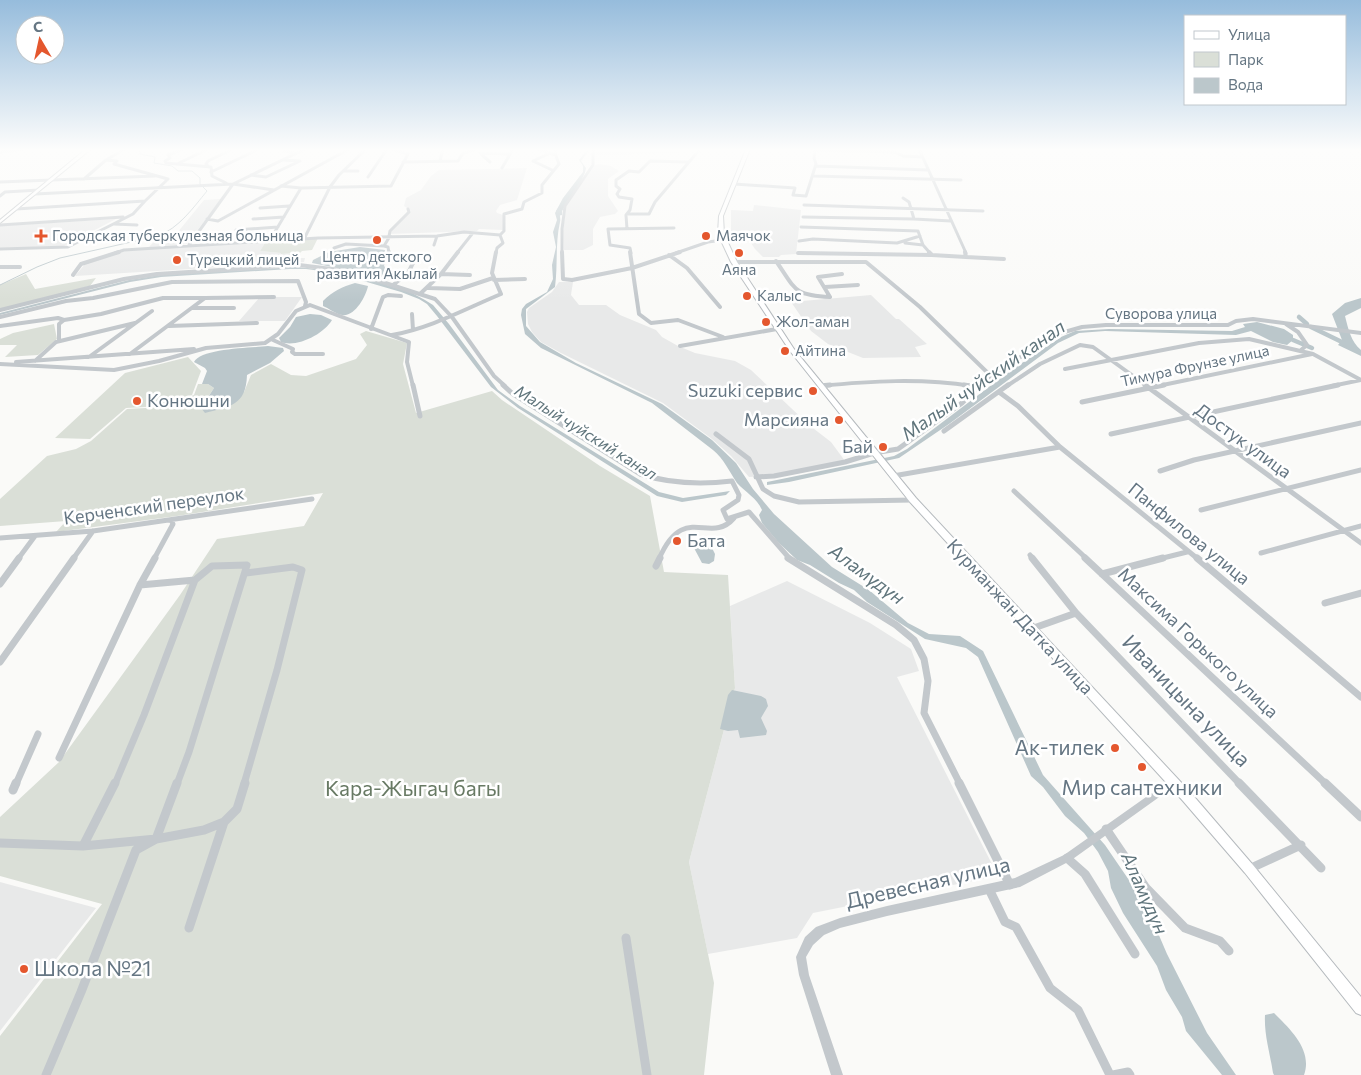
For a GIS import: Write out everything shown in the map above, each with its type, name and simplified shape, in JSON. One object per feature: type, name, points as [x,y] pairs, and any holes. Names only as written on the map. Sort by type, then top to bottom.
[{"type":"main road","points":[[0,223],[28,199]]},
{"type":"main road","name":"Курманжан Датка улица","points":[[728,199],[720,222],[723,240],[734,262],[777,329],[820,386],[913,500],[1173,782],[1249,869],[1361,1008]]},
{"type":"street","points":[[0,250],[68,247],[133,214],[148,199]]},
{"type":"street","points":[[189,245],[222,199]]},
{"type":"street","points":[[207,219],[218,220],[257,199]]},
{"type":"street","points":[[270,240],[294,199]]},
{"type":"street","points":[[304,239],[324,199]]},
{"type":"street","points":[[72,275],[81,264],[124,250],[270,240],[437,236],[464,232],[500,235],[504,231],[504,214],[522,209],[524,202],[530,199]]},
{"type":"street","points":[[570,199],[565,206],[562,229],[562,278],[572,280],[632,268],[708,242],[723,240]]},
{"type":"street","points":[[627,229],[627,214],[630,210],[632,199]]},
{"type":"street","points":[[627,214],[649,214],[657,199]]},
{"type":"street","points":[[905,199],[911,208],[914,220]]},
{"type":"street","points":[[941,199],[967,255],[966,257]]},
{"type":"street","points":[[16,209],[145,202]]},
{"type":"street","points":[[804,205],[983,210]]},
{"type":"street","points":[[260,208],[290,206]]},
{"type":"street","points":[[384,246],[390,236],[390,231],[409,212],[408,209]]},
{"type":"street","points":[[0,223],[124,217]]},
{"type":"street","points":[[253,219],[284,217]]},
{"type":"street","points":[[802,217],[951,221]]},
{"type":"street","points":[[113,224],[137,225]]},
{"type":"street","points":[[236,230],[278,227]]},
{"type":"street","points":[[801,227],[918,231],[923,245],[932,255]]},
{"type":"street","points":[[674,228],[608,229],[610,245],[630,248],[639,314],[651,323],[678,320],[723,337]]},
{"type":"street","points":[[421,293],[429,288],[472,234]]},
{"type":"street","points":[[390,335],[413,330],[449,318],[461,310],[500,296],[501,292],[494,279],[493,262],[497,248],[503,243],[500,235]]},
{"type":"street","points":[[434,245],[437,236]]},
{"type":"street","points":[[897,243],[920,236]]},
{"type":"street","points":[[799,241],[813,239],[923,245]]},
{"type":"street","points":[[334,248],[346,244],[384,246],[388,248],[390,257],[414,261],[408,273],[393,285]]},
{"type":"street","points":[[798,253],[932,255],[1004,260]]},
{"type":"street","points":[[669,255],[687,268],[720,307]]},
{"type":"street","points":[[776,261],[796,290],[810,296],[830,297],[818,277],[842,274]]},
{"type":"street","points":[[632,262],[646,263]]},
{"type":"street","points":[[734,262],[866,262],[920,307],[992,377]]},
{"type":"street","points":[[0,310],[124,279],[178,272],[309,265],[348,271],[435,299],[494,376],[513,394],[640,474],[656,480],[696,485],[732,481],[739,495],[738,500],[723,510],[727,519],[749,512],[786,557],[896,625],[914,640],[924,659],[928,681],[924,713],[1010,884]]},
{"type":"street","points":[[0,267],[20,267]]},
{"type":"street","points":[[441,274],[470,275]]},
{"type":"street","points":[[429,288],[460,289],[494,279],[525,279]]},
{"type":"street","points":[[0,317],[66,300],[93,298],[172,282],[298,281],[306,302],[305,306]]},
{"type":"street","points":[[825,288],[858,285]]},
{"type":"street","points":[[371,329],[383,297],[388,295],[401,296]]},
{"type":"street","points":[[0,326],[50,318],[64,320],[94,315],[163,298],[274,298]]},
{"type":"street","points":[[130,354],[204,298]]},
{"type":"street","points":[[0,364],[266,343],[273,340],[296,309],[314,306],[409,342],[407,362],[420,416]]},
{"type":"street","points":[[193,308],[234,308]]},
{"type":"street","points":[[89,357],[152,311]]},
{"type":"street","points":[[412,314],[413,330]]},
{"type":"street","name":"Суворова улица","points":[[757,480],[898,449],[962,403],[976,387],[1041,343],[1061,333],[1082,327],[1106,325],[1228,326],[1236,321],[1253,319],[1361,333]]},
{"type":"street","points":[[59,341],[60,324],[64,320]]},
{"type":"street","points":[[35,361],[59,341],[135,323]]},
{"type":"street","points":[[168,327],[257,323]]},
{"type":"street","points":[[1285,323],[1298,332],[1304,347],[1313,354],[1361,380]]},
{"type":"street","points":[[680,346],[777,329]]},
{"type":"street","points":[[273,340],[293,349],[292,352],[294,354],[323,354]]},
{"type":"street","points":[[1065,369],[1199,343],[1254,340],[1278,347],[1304,347]]},
{"type":"street","name":"Достук улица","points":[[944,431],[1040,364],[1080,345],[1093,346],[1188,418],[1361,543]]},
{"type":"street","points":[[0,364],[114,370],[159,361],[206,348]]},
{"type":"street","name":"Тимура Фрунзе улица","points":[[1082,402],[1313,354]]},
{"type":"street","points":[[1110,434],[1361,380]]},
{"type":"street","points":[[820,386],[882,381],[947,381],[976,387]]},
{"type":"street","name":"Панфилова улица","points":[[999,392],[1018,406],[1060,447],[1361,697]]},
{"type":"street","points":[[1160,471],[1194,460],[1361,423]]},
{"type":"street","points":[[716,434],[749,459],[762,489],[774,496],[799,502],[913,500]]},
{"type":"street","points":[[893,476],[1060,447]]},
{"type":"street","points":[[1201,510],[1361,470]]},
{"type":"street","name":"Максима Горького улица","points":[[1014,491],[1361,817]]},
{"type":"street","name":"Керченский переулок","points":[[0,538],[93,531],[312,500]]},
{"type":"street","points":[[656,566],[671,536],[677,531],[696,526],[721,528],[731,524],[734,518]]},
{"type":"street","points":[[59,758],[140,585],[172,524],[171,520]]},
{"type":"street","points":[[1261,553],[1361,526]]},
{"type":"street","points":[[0,662],[93,531]]},
{"type":"street","points":[[0,584],[35,536]]},
{"type":"street","points":[[1102,574],[1187,552]]},
{"type":"street","name":"Иваницына улица","points":[[1030,555],[1076,613],[1301,845],[1321,868]]},
{"type":"street","points":[[46,1075],[81,992],[136,850],[156,839],[189,752],[246,573],[246,564],[212,566],[195,580],[140,585]]},
{"type":"street","points":[[0,844],[83,846],[156,839],[204,830],[230,818],[237,809],[277,670],[302,570],[293,568],[246,573]]},
{"type":"street","points":[[83,846],[123,770],[195,580]]},
{"type":"street","points":[[1325,603],[1361,593]]},
{"type":"street","points":[[1030,629],[1076,613]]},
{"type":"street","points":[[13,790],[38,734]]},
{"type":"street","name":"Древесная улица","points":[[837,1075],[804,975],[801,957],[809,941],[820,931],[840,923],[1010,884],[1071,855],[1173,782]]},
{"type":"street","points":[[189,928],[224,822]]},
{"type":"street","points":[[1105,830],[1146,888],[1185,928],[1220,940],[1228,951]]},
{"type":"street","points":[[1249,869],[1301,845]]},
{"type":"street","points":[[1071,855],[1135,954]]},
{"type":"street","points":[[989,889],[1005,922],[1016,927],[1050,988],[1078,1010],[1111,1075],[1128,1072],[1130,1075]]},
{"type":"street","points":[[626,938],[647,1075]]},
{"type":"shaded area","points":[[221,199],[187,244],[149,247],[160,235],[177,233],[204,200]]},
{"type":"shaded area","points":[[406,199],[517,199],[500,205],[496,211],[503,215],[503,230],[479,229],[477,231],[388,234],[411,211],[404,206]]},
{"type":"shaded area","points":[[571,199],[610,199],[618,211],[615,214],[600,217],[593,229],[593,245],[583,250],[564,250],[563,231],[566,206]]},
{"type":"shaded area","points":[[754,205],[801,210],[796,254],[763,257],[749,240],[731,240],[731,210],[753,211]]},
{"type":"shaded area","name":"Городская туберкулезная больница","points":[[116,219],[64,246],[0,248],[0,226]]},
{"type":"shaded area","points":[[266,241],[260,251],[297,254],[296,258],[305,258],[304,262],[75,276],[85,264],[128,250]]},
{"type":"shaded area","points":[[559,282],[573,282],[571,295],[579,305],[606,305],[620,315],[656,330],[662,337],[678,346],[695,353],[735,361],[751,370],[809,425],[831,442],[845,461],[775,475],[749,477],[731,456],[712,439],[663,403],[541,342],[528,324],[527,312],[529,308],[552,292]]},
{"type":"shaded area","points":[[871,295],[896,319],[899,319],[927,344],[915,347],[921,357],[863,358],[828,344],[811,331],[791,302]]},
{"type":"shaded area","points":[[260,297],[302,297],[285,321],[239,321]]},
{"type":"shaded area","points":[[787,581],[870,623],[911,649],[919,671],[897,677],[998,876],[813,913],[797,938],[708,954],[689,862],[735,688],[730,606]]},
{"type":"shaded area","name":"Школа №21","points":[[0,882],[96,908],[0,1031]]},
{"type":"green space","points":[[318,238],[312,250],[300,253],[281,254],[260,251],[266,241]]},
{"type":"green space","points":[[26,274],[35,289],[96,278],[90,286],[0,309],[0,285]]},
{"type":"green space","points":[[54,324],[57,339],[38,355],[5,357],[17,345],[0,345],[0,339],[13,333]]},
{"type":"green space","name":"Кара-Жыгач багы","points":[[366,331],[407,343],[403,364],[416,413],[492,391],[502,400],[600,466],[650,496],[664,572],[728,575],[735,688],[689,862],[714,983],[704,1075],[0,1075],[0,1036],[102,904],[0,876],[0,817],[59,762],[180,595],[217,539],[304,526],[323,493],[177,516],[56,532],[66,521],[0,526],[0,499],[47,456],[76,449],[91,441],[127,409],[164,407],[194,395],[198,384],[208,384],[214,388],[208,397],[244,392],[251,375],[271,364],[291,375],[306,376],[356,359],[367,345],[360,334]]},
{"type":"green space","name":"Конюшни","points":[[188,357],[201,371],[192,395],[163,406],[126,408],[90,439],[55,438],[125,373]]},
{"type":"water","points":[[562,199],[565,199],[560,210],[555,287],[526,309],[526,326],[540,342],[576,363],[662,404],[712,440],[736,463],[753,489],[774,514],[832,567],[869,590],[908,623],[929,634],[960,636],[983,651],[1043,775],[1105,845],[1146,905],[1167,954],[1207,1033],[1236,1075],[1222,1075],[1186,1031],[1182,1017],[1166,990],[1157,966],[1123,913],[1111,888],[1108,871],[1098,852],[1084,833],[1065,816],[1043,787],[1031,776],[978,657],[966,648],[925,639],[867,602],[854,590],[810,565],[797,560],[762,523],[759,515],[762,510],[760,506],[737,483],[723,461],[713,450],[652,403],[541,348],[525,334],[521,315],[522,309],[526,304],[547,292],[553,279],[552,265],[556,247],[553,232],[557,220],[555,213]]},
{"type":"water","points":[[360,247],[385,250],[383,258],[386,261],[382,277],[312,263],[313,260],[329,252]]},
{"type":"water","points":[[296,267],[343,271],[412,293],[425,300],[433,305],[449,324],[498,390],[520,406],[659,492],[683,498],[730,491],[726,495],[682,502],[657,496],[518,408],[491,387],[427,304],[401,292],[336,273],[290,269],[161,277],[130,282],[0,315],[0,313],[129,280],[160,275]]},
{"type":"water","points":[[355,283],[368,286],[362,300],[351,313],[342,315],[323,306],[323,301],[330,295]]},
{"type":"water","points":[[1361,298],[1361,308],[1345,316],[1352,339],[1361,350],[1361,356],[1338,345],[1342,340],[1332,314],[1345,303]]},
{"type":"water","points":[[310,314],[321,315],[332,320],[317,335],[295,343],[281,342],[279,338],[290,327],[296,317]]},
{"type":"water","points":[[1257,322],[1284,329],[1293,335],[1293,340],[1287,345],[1273,342],[1251,331],[1236,335],[1105,331],[1079,333],[1058,343],[949,424],[899,458],[767,485],[767,482],[894,456],[907,449],[1010,371],[1061,337],[1075,331],[1109,329],[1232,331],[1245,327],[1243,324]]},
{"type":"water","points":[[268,346],[283,348],[284,351],[270,363],[247,375],[244,393],[235,403],[205,413],[201,408],[214,388],[208,384],[202,384],[207,371],[194,362],[199,357],[216,351]]},
{"type":"water","points":[[698,545],[711,546],[715,554],[714,561],[709,564],[702,563],[694,548]]},
{"type":"water","points":[[732,690],[761,696],[766,699],[768,706],[761,718],[767,731],[766,735],[740,738],[738,730],[728,731],[720,729],[728,695]]},
{"type":"water","points":[[1274,1013],[1293,1033],[1303,1049],[1306,1066],[1304,1075],[1274,1075],[1273,1073],[1266,1037],[1265,1015]]},
{"type":"waterway","points":[[0,285],[60,258],[158,236],[173,228],[200,199]]},
{"type":"waterway","name":"Аламүдүн","points":[[559,215],[559,211],[567,199]]},
{"type":"waterway","points":[[1299,317],[1307,324]]},
{"type":"waterway","points":[[1311,327],[1346,344]]},
{"type":"waterway","points":[[1293,340],[1312,348]]},
{"type":"place","name":"Городская туберкулезная больница","points":[[41,236]]},
{"type":"place","name":"Маячок","points":[[706,236]]},
{"type":"place","name":"Центр детского развития Акылай","points":[[377,240]]},
{"type":"place","name":"Аяна","points":[[739,253]]},
{"type":"place","name":"Турецкий лицей","points":[[177,260]]},
{"type":"place","name":"Калыс","points":[[747,296]]},
{"type":"place","name":"Жол-аман","points":[[766,322]]},
{"type":"place","name":"Айтина","points":[[785,351]]},
{"type":"place","name":"Suzuki сервис","points":[[813,391]]},
{"type":"place","name":"Конюшни","points":[[137,401]]},
{"type":"place","name":"Марсияна","points":[[839,420]]},
{"type":"place","name":"Бай","points":[[883,447]]},
{"type":"place","name":"Бата","points":[[677,541]]},
{"type":"place","name":"Ак-тилек","points":[[1115,748]]},
{"type":"place","name":"Мир сантехники","points":[[1142,767]]},
{"type":"place","name":"Школа №21","points":[[24,969]]},
{"type":"water label","name":"Малый чуйский канал","points":[[983,380]]},
{"type":"water label","name":"Малый чуйский канал","points":[[586,432]]}]
